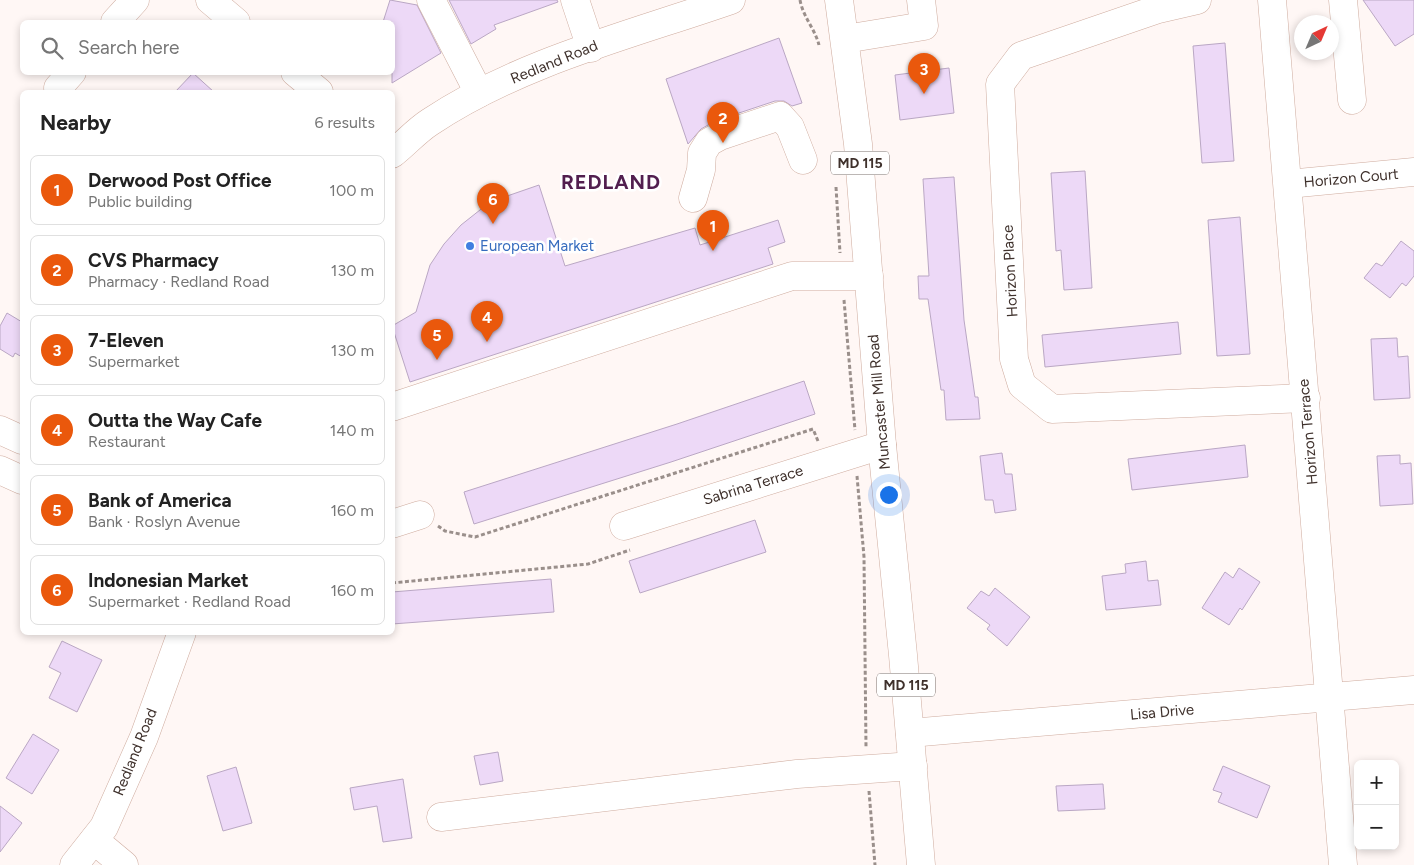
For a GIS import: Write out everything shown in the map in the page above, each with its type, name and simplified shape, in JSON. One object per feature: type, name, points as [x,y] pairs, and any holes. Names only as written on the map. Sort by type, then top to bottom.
[{"type":"street","points":[[117,20],[135,0]]},
{"type":"street","points":[[210,0],[234,20]]},
{"type":"street","points":[[431,0],[479,93]]},
{"type":"street","points":[[574,0],[591,48]]},
{"type":"street","name":"Redland Road","points":[[395,151],[428,123],[479,93],[547,63],[618,37],[732,0]]},
{"type":"street","name":"Muncaster Mill Road","points":[[839,0],[858,144],[882,445],[921,865]]},
{"type":"street","points":[[845,39],[924,26],[921,0]]},
{"type":"street","name":"Horizon Place","points":[[1197,0],[1158,9],[1021,56],[1000,84],[1014,359],[1022,385],[1052,409],[1306,398]]},
{"type":"street","name":"Horizon Terrace","points":[[1272,0],[1343,865]]},
{"type":"street","points":[[1344,0],[1352,100]]},
{"type":"street","points":[[298,75],[316,90]]},
{"type":"street","points":[[693,198],[701,170],[702,153],[709,142],[720,136],[780,116],[790,127],[803,160]]},
{"type":"street","name":"Horizon Court","points":[[1288,184],[1414,172]]},
{"type":"street","points":[[395,406],[792,276],[868,276]]},
{"type":"street","points":[[0,430],[20,439]]},
{"type":"street","name":"Sabrina Terrace","points":[[624,526],[882,445]]},
{"type":"street","points":[[0,470],[20,479]]},
{"type":"street","points":[[395,523],[420,515]]},
{"type":"street","name":"Redland Road","points":[[74,865],[104,827],[144,736],[181,635]]},
{"type":"street","name":"Lisa Drive","points":[[910,733],[1414,690]]},
{"type":"street","points":[[441,816],[797,774],[913,766]]},
{"type":"street","points":[[94,840],[124,865]]},
{"type":"path","points":[[420,515],[445,531],[475,537],[813,429],[827,462]]},
{"type":"building","points":[[390,0],[417,5],[441,53],[392,83],[392,75],[395,75],[395,20],[384,20]]},
{"type":"building","points":[[449,0],[557,0],[558,2],[494,25],[496,29],[471,44]]},
{"type":"building","points":[[1363,0],[1414,0],[1414,34],[1395,46]]},
{"type":"building","points":[[779,38],[802,103],[792,106],[784,101],[775,101],[715,121],[701,129],[688,144],[666,79]]},
{"type":"building","points":[[1225,43],[1234,161],[1202,163],[1193,46]]},
{"type":"building","points":[[949,68],[954,113],[900,120],[895,75]]},
{"type":"building","points":[[191,75],[195,75],[212,90],[177,90]]},
{"type":"building","points":[[1085,171],[1092,288],[1064,290],[1061,250],[1056,251],[1051,173]]},
{"type":"building","points":[[954,177],[964,320],[975,397],[978,397],[980,419],[946,420],[944,390],[941,390],[928,299],[919,299],[918,276],[929,276],[923,179]]},
{"type":"building","points":[[539,185],[565,266],[695,228],[700,245],[778,220],[785,242],[768,248],[773,264],[410,382],[395,335],[395,324],[416,312],[430,265],[444,244],[461,225],[485,206]]},
{"type":"building","points":[[1240,217],[1250,354],[1217,356],[1208,220]]},
{"type":"building","points":[[1401,241],[1414,251],[1414,276],[1406,286],[1402,283],[1390,298],[1364,278],[1376,263],[1382,266]]},
{"type":"building","points":[[7,313],[20,321],[20,356],[15,353],[13,357],[0,349],[0,326]]},
{"type":"building","points":[[1178,322],[1181,354],[1045,367],[1042,335]]},
{"type":"building","points":[[1397,338],[1398,357],[1408,356],[1410,398],[1374,400],[1371,339]]},
{"type":"building","points":[[804,381],[815,414],[474,524],[464,492]]},
{"type":"building","points":[[1245,445],[1248,477],[1132,490],[1128,459]]},
{"type":"building","points":[[1002,453],[1005,474],[1012,474],[1016,510],[995,513],[993,500],[985,500],[980,456]]},
{"type":"building","points":[[1400,455],[1400,464],[1411,463],[1413,504],[1380,506],[1377,456]]},
{"type":"building","points":[[755,520],[766,552],[640,593],[629,561]]},
{"type":"building","points":[[1146,561],[1148,581],[1158,580],[1161,605],[1106,610],[1102,576],[1126,573],[1125,564]]},
{"type":"building","points":[[1239,568],[1260,582],[1242,610],[1240,608],[1229,625],[1202,608],[1225,572],[1233,578]]},
{"type":"building","points":[[551,579],[554,612],[395,624],[395,592]]},
{"type":"building","points":[[995,588],[1030,617],[1007,646],[987,629],[990,625],[967,608],[981,591],[989,596]]},
{"type":"building","points":[[62,641],[102,660],[77,712],[49,698],[61,673],[49,667]]},
{"type":"building","points":[[33,734],[59,750],[32,794],[6,778]]},
{"type":"building","points":[[498,752],[503,781],[480,785],[474,756]]},
{"type":"building","points":[[1223,766],[1270,786],[1257,818],[1218,802],[1222,793],[1213,790]]},
{"type":"building","points":[[236,767],[252,823],[223,831],[207,776]]},
{"type":"building","points":[[403,779],[412,838],[383,842],[377,806],[354,810],[350,788]]},
{"type":"building","points":[[1103,784],[1105,809],[1058,811],[1056,786]]},
{"type":"building","points":[[0,806],[22,823],[0,852]]},
{"type":"place","name":"7-Eleven","points":[[924,94]]},
{"type":"place","name":"CVS Pharmacy","points":[[723,143]]},
{"type":"place","name":"Indonesian Market","points":[[493,224]]},
{"type":"place","name":"European Market","points":[[470,246]]},
{"type":"place","name":"Derwood Post Office","points":[[713,251]]},
{"type":"place","name":"Outta the Way Cafe","points":[[487,342]]},
{"type":"place","name":"Bank of America","points":[[437,360]]},
{"type":"district","name":"REDLAND","points":[[611,182]]}]
